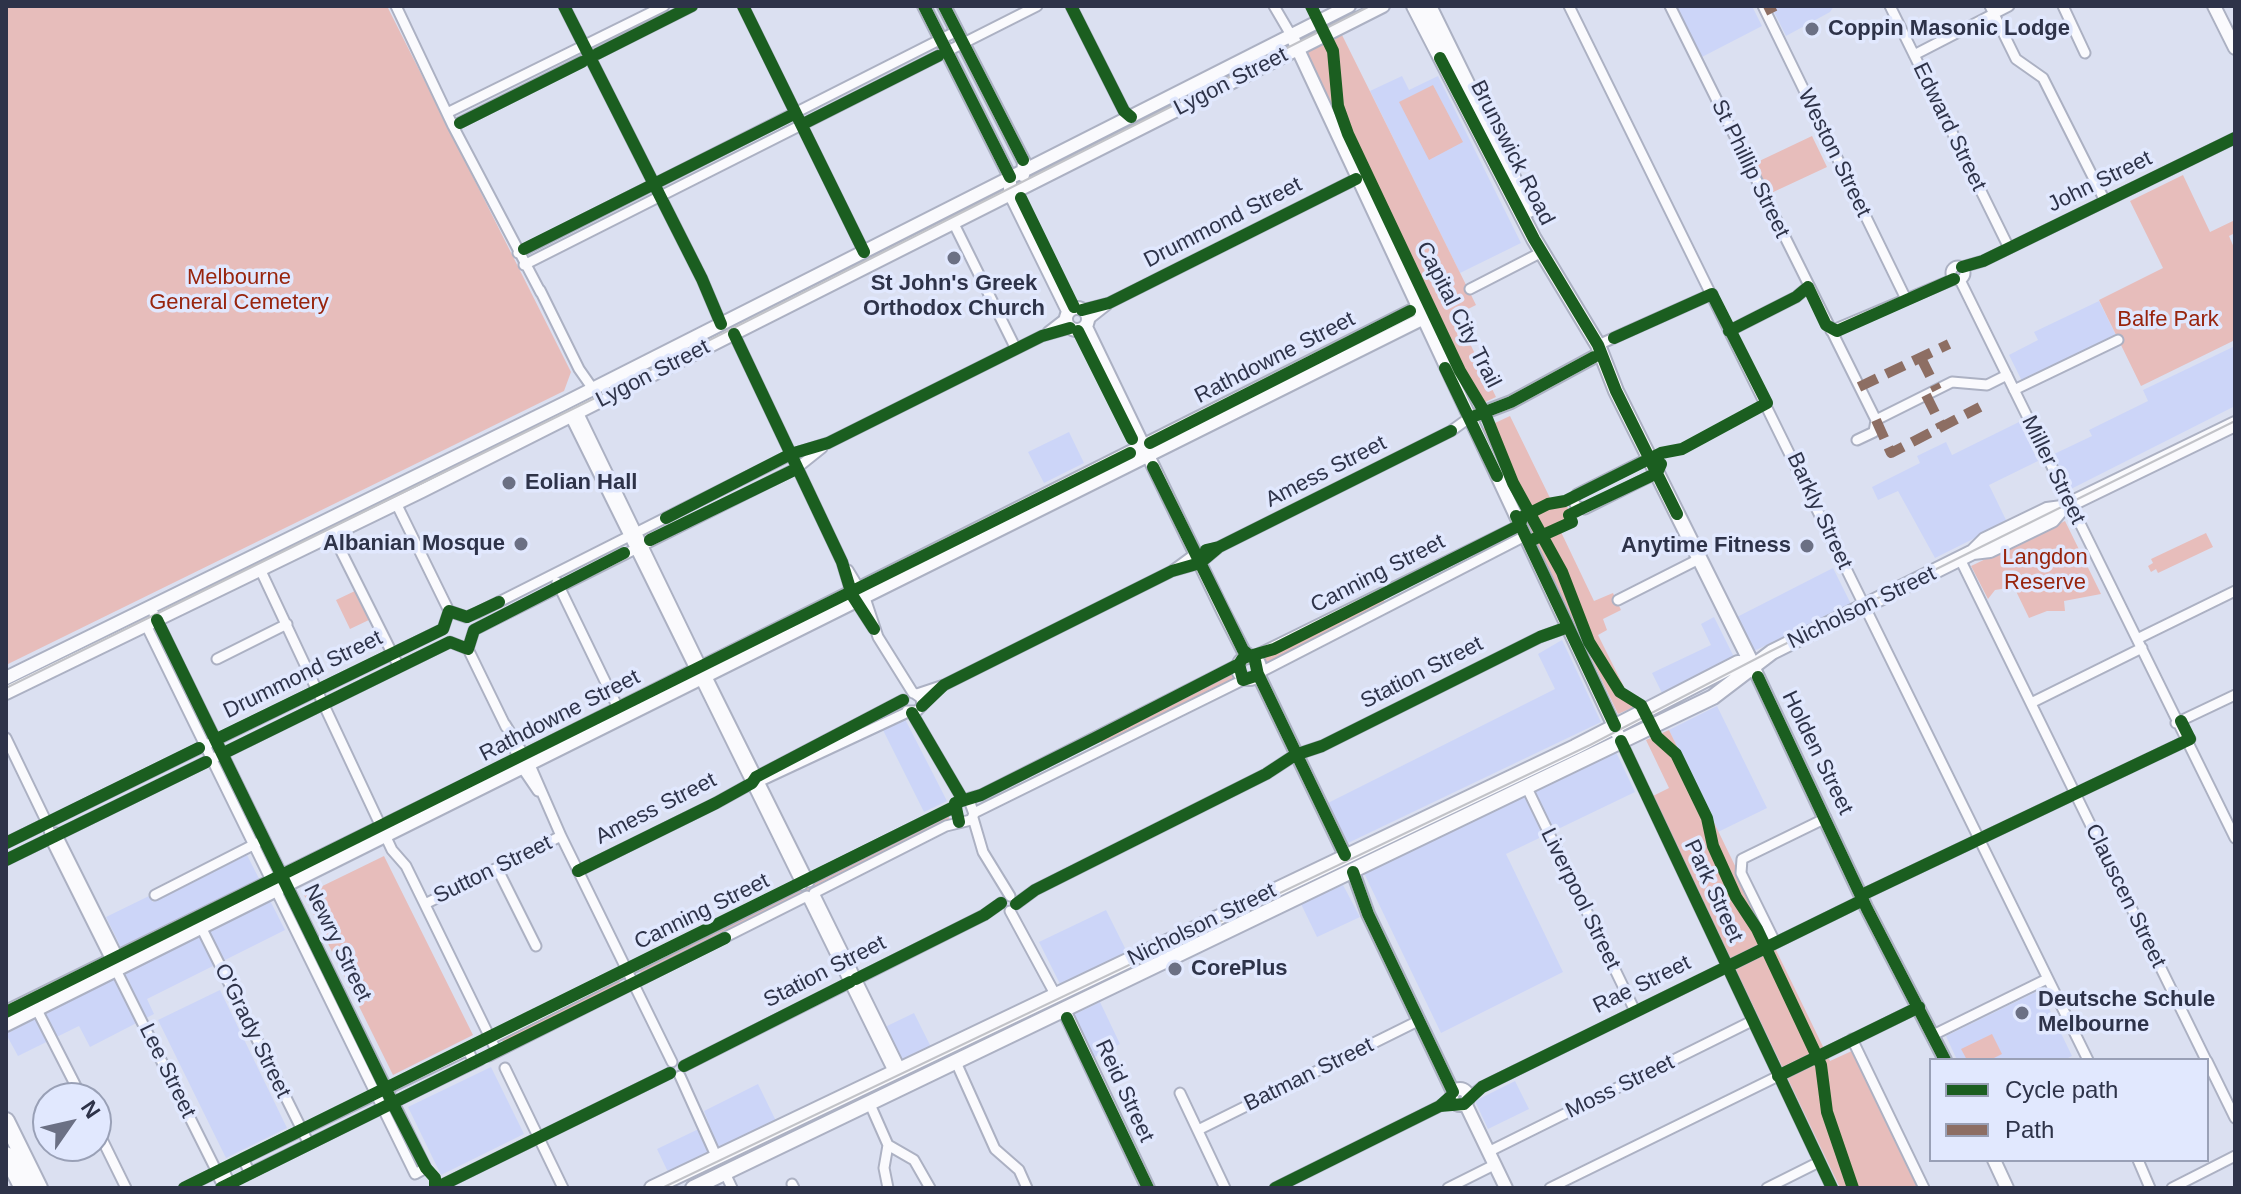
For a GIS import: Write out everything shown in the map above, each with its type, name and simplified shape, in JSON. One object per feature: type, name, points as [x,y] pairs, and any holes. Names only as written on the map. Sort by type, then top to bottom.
[{"type":"highway","points":[[6,1121],[39,1188]]},
{"type":"highway","points":[[6,1155],[23,1188]]},
{"type":"main road","name":"Brunswick Road","points":[[1414,6],[1545,251]]},
{"type":"main road","name":"Brunswick Road","points":[[1429,6],[1551,266],[1583,324],[1752,664]]},
{"type":"main road","name":"Nicholson Street","points":[[652,1188],[720,1165],[869,1102],[1064,1010],[1342,857],[1526,786],[1713,697],[1742,677],[1752,664],[1967,556],[1990,550],[2052,520],[2066,506],[2235,424]]},
{"type":"main road","name":"Nicholson Street","points":[[693,1188],[720,1165],[1055,994],[1350,873],[1442,819],[1615,726],[1738,663],[1752,664]]},
{"type":"main road","points":[[1342,857],[1350,873]]},
{"type":"main road","points":[[1055,994],[1064,1010]]},
{"type":"street","points":[[396,6],[596,403]]},
{"type":"street","points":[[564,6],[745,363],[1055,994]]},
{"type":"street","points":[[450,113],[664,6]]},
{"type":"street","points":[[456,125],[692,6]]},
{"type":"street","points":[[743,6],[871,256]]},
{"type":"street","points":[[924,6],[1195,560],[1244,652],[1252,677],[1342,857]]},
{"type":"street","points":[[944,6],[1022,157],[1024,170],[1015,191]]},
{"type":"street","points":[[520,251],[797,112],[944,46],[963,44],[1037,6]]},
{"type":"street","points":[[1071,6],[1124,111],[1131,117]]},
{"type":"street","points":[[1078,6],[1137,129]]},
{"type":"street","name":"Lygon Street","points":[[950,216],[1010,177],[1349,6]]},
{"type":"street","name":"Lygon Street","points":[[6,678],[724,322],[871,256],[950,216],[1015,191],[1383,6]]},
{"type":"street","name":"Barkly Street","points":[[1569,6],[2087,1058]]},
{"type":"street","name":"St Phillip Street","points":[[1670,6],[1876,420]]},
{"type":"street","points":[[1764,9],[1775,6]]},
{"type":"street","name":"Edward Street","points":[[1890,6],[2009,248]]},
{"type":"street","points":[[1914,55],[1992,10],[2009,6]]},
{"type":"street","points":[[2063,6],[2085,53]]},
{"type":"street","points":[[2214,6],[2234,45]]},
{"type":"street","name":"Park Street","points":[[1276,9],[1832,1188]]},
{"type":"street","name":"Weston Street","points":[[1764,9],[1906,299]]},
{"type":"street","points":[[1992,10],[2016,59],[2043,78],[2105,201]]},
{"type":"street","points":[[526,264],[803,124],[944,46],[957,31]]},
{"type":"street","points":[[1146,109],[1152,121]]},
{"type":"street","name":"John Street","points":[[1831,331],[1958,275],[2235,138]]},
{"type":"street","name":"Drummond Street","points":[[6,843],[443,629],[449,611],[467,617],[790,455],[828,443],[1356,179]]},
{"type":"street","points":[[950,216],[1016,349]]},
{"type":"street","points":[[1470,289],[1545,251]]},
{"type":"street","name":"Lygon Street","points":[[6,693],[731,336],[871,256]]},
{"type":"street","name":"Miller Street","points":[[1958,275],[2066,506],[2233,831]]},
{"type":"street","points":[[1729,331],[1808,287]]},
{"type":"street","points":[[1598,355],[1712,294]]},
{"type":"street","name":"Rathdowne Street","points":[[6,1025],[34,1004],[115,963],[524,763],[1419,314]]},
{"type":"street","points":[[2014,390],[2118,340]]},
{"type":"street","name":"Amess Street","points":[[871,724],[909,697],[944,685],[1507,404],[1598,355]]},
{"type":"street","points":[[1857,440],[1874,432],[1876,420],[1952,382],[1987,385],[2007,375]]},
{"type":"street","points":[[567,402],[805,884]]},
{"type":"street","name":"Drummond Street","points":[[6,860],[450,642],[468,649],[474,630],[797,468],[828,443]]},
{"type":"street","points":[[1649,458],[1577,494],[1573,500],[1576,506],[1585,509],[1657,473]]},
{"type":"street","points":[[389,489],[449,611]]},
{"type":"street","points":[[711,494],[718,507]]},
{"type":"street","points":[[326,521],[399,667]]},
{"type":"street","name":"Canning Street","points":[[491,1039],[805,884],[1246,659],[1523,531]]},
{"type":"street","name":"Canning Street","points":[[485,1058],[468,1050],[243,1159],[250,1173],[392,1102],[485,1058],[634,985],[1252,677],[1273,662],[1523,531]]},
{"type":"street","points":[[254,556],[384,832],[406,866],[491,1039],[485,1058]]},
{"type":"street","name":"Clauscen Street","points":[[1967,556],[2031,703],[2206,1058]]},
{"type":"street","points":[[1618,600],[1699,559]]},
{"type":"street","points":[[553,575],[621,714]]},
{"type":"street","points":[[2031,703],[2235,591]]},
{"type":"street","points":[[145,609],[152,622]]},
{"type":"street","name":"Newry Street","points":[[152,622],[205,745],[254,845],[279,884],[426,1168],[415,1174],[279,884],[264,839],[152,622]]},
{"type":"street","name":"Station Street","points":[[674,1071],[1566,623]]},
{"type":"street","points":[[217,659],[287,624]]},
{"type":"street","points":[[468,649],[543,796],[732,1188]]},
{"type":"street","points":[[1246,659],[1252,677]]},
{"type":"street","name":"Holden Street","points":[[1752,664],[1944,1058]]},
{"type":"street","name":"Amess Street","points":[[578,871],[871,724],[916,710],[944,685]]},
{"type":"street","points":[[2178,722],[2235,695]]},
{"type":"street","points":[[909,697],[916,710]]},
{"type":"street","name":"Lee Street","points":[[6,738],[226,1187]]},
{"type":"street","name":"Rae Street","points":[[1460,1097],[2186,738]]},
{"type":"street","name":"Liverpool Street","points":[[1526,786],[1635,1011]]},
{"type":"street","points":[[960,803],[967,819]]},
{"type":"street","points":[[1775,942],[1741,873],[1742,859],[1826,818]]},
{"type":"street","name":"Sutton Street","points":[[425,904],[561,836]]},
{"type":"street","points":[[155,895],[264,839]]},
{"type":"street","points":[[497,868],[536,946]]},
{"type":"street","points":[[1350,873],[1504,1187]]},
{"type":"street","points":[[810,895],[898,1072]]},
{"type":"street","name":"O'Grady Street","points":[[200,923],[309,1144]]},
{"type":"street","points":[[1933,1035],[2047,979]]},
{"type":"street","points":[[34,1004],[74,1082]]},
{"type":"street","name":"Rathdowne Street","points":[[6,1012],[34,1004]]},
{"type":"street","points":[[1550,1188],[1919,1007]]},
{"type":"street","name":"Reid Street","points":[[1064,1010],[1148,1188]]},
{"type":"street","name":"Batman Street","points":[[1198,1130],[1420,1020]]},
{"type":"street","name":"Moss Street","points":[[1488,1152],[1752,1021]]},
{"type":"street","points":[[1852,1039],[1924,1188]]},
{"type":"street","points":[[955,1060],[995,1149],[1019,1170],[1027,1188]]},
{"type":"street","name":"Clauscen Street","points":[[2209,1065],[2235,1118]]},
{"type":"street","points":[[505,1068],[563,1188]]},
{"type":"street","points":[[436,1188],[674,1071]]},
{"type":"street","points":[[1180,1093],[1225,1188]]},
{"type":"street","points":[[1275,1188],[1460,1097]]},
{"type":"street","points":[[869,1102],[888,1144],[884,1168],[888,1188]]},
{"type":"street","points":[[888,1144],[914,1160],[930,1188]]},
{"type":"street","points":[[2172,1188],[2235,1156]]},
{"type":"street","points":[[112,1160],[126,1188]]},
{"type":"street","points":[[1767,1188],[1819,1162]]},
{"type":"street","points":[[1995,1162],[2007,1188]]},
{"type":"street","points":[[2139,1162],[2150,1188]]},
{"type":"street","points":[[1448,1188],[1494,1165]]},
{"type":"street","points":[[184,1188],[219,1171]]},
{"type":"shaded area","points":[[1675,6],[1752,6],[1762,26],[1700,58]]},
{"type":"shaded area","points":[[1771,6],[1834,6],[1830,12],[1786,36]]},
{"type":"shaded area","points":[[1402,76],[1409,90],[1438,76],[1521,243],[1460,273],[1370,91]]},
{"type":"shaded area","points":[[2099,301],[2117,337],[2023,383],[2009,355],[2038,340],[2034,332]]},
{"type":"shaded area","points":[[2235,346],[2235,406],[2069,490],[2052,455],[2092,436],[2089,430],[2148,401],[2143,390]]},
{"type":"shaded area","points":[[2019,422],[2038,461],[1989,485],[2007,522],[1935,558],[1898,491],[1878,500],[1872,487],[1920,463],[1917,456],[1946,442],[1952,455]]},
{"type":"shaded area","points":[[1069,432],[1084,463],[1044,483],[1028,452]]},
{"type":"shaded area","points":[[1833,568],[1851,604],[1752,652],[1735,618]]},
{"type":"shaded area","points":[[1714,617],[1734,657],[1662,693],[1652,673],[1711,645],[1701,624]]},
{"type":"shaded area","points":[[1562,640],[1601,722],[1348,843],[1328,803],[1555,689],[1538,654]]},
{"type":"shaded area","points":[[1717,706],[1767,808],[1718,832],[1669,730]]},
{"type":"shaded area","points":[[905,719],[947,801],[924,812],[883,730]]},
{"type":"shaded area","points":[[1616,752],[1635,792],[1506,854],[1563,972],[1441,1033],[1362,869]]},
{"type":"shaded area","points":[[247,855],[285,930],[147,999],[154,1014],[90,1047],[79,1026],[18,1056],[6,1034],[132,970],[106,917],[149,896],[153,902]]},
{"type":"shaded area","points":[[1343,885],[1360,917],[1317,937],[1301,904]]},
{"type":"shaded area","points":[[1106,910],[1128,954],[1060,984],[1039,942]]},
{"type":"shaded area","points":[[220,990],[287,1128],[226,1158],[158,1020]]},
{"type":"shaded area","name":"Deutsche Schule Melbourne","points":[[2040,990],[2072,1056],[1956,1058],[1946,1036]]},
{"type":"shaded area","points":[[1100,1002],[1120,1044],[1091,1059],[1071,1016]]},
{"type":"shaded area","points":[[914,1013],[931,1047],[901,1061],[885,1027]]},
{"type":"shaded area","points":[[491,1067],[524,1134],[441,1175],[408,1107]]},
{"type":"shaded area","points":[[1515,1081],[1529,1109],[1488,1129],[1475,1101]]},
{"type":"shaded area","points":[[758,1084],[776,1121],[668,1172],[657,1149],[709,1124],[704,1111]]},
{"type":"green space","name":"Melbourne General Cemetery","points":[[6,6],[387,6],[571,372],[564,391],[6,665]]},
{"type":"green space","points":[[1342,35],[1476,305],[1456,315],[1496,397],[1477,406],[1303,54]]},
{"type":"green space","points":[[1433,85],[1463,142],[1429,160],[1399,102]]},
{"type":"green space","points":[[1812,136],[1827,167],[1769,194],[1753,164]]},
{"type":"green space","name":"Balfe Park","points":[[2183,175],[2210,232],[2235,220],[2235,233],[2229,236],[2235,250],[2235,340],[2141,386],[2099,300],[2163,268],[2130,201]]},
{"type":"green space","points":[[1510,416],[1551,500],[1562,496],[1576,525],[1561,532],[1594,601],[1613,593],[1621,610],[1603,619],[1607,630],[1598,635],[1634,707],[1618,714],[1482,429]]},
{"type":"green space","name":"Langdon Reserve","points":[[2065,521],[2101,594],[2064,601],[2065,611],[2047,611],[2029,618],[2014,587],[1995,590],[1988,599],[1971,566]]},
{"type":"green space","points":[[2206,533],[2213,547],[2158,573],[2156,569],[2151,572],[2148,566],[2153,563],[2151,559]]},
{"type":"green space","points":[[357,590],[371,619],[350,629],[336,600]]},
{"type":"green space","points":[[1382,596],[1386,604],[1262,666],[1260,658]]},
{"type":"green space","points":[[1235,671],[1237,679],[1103,746],[1099,739]]},
{"type":"green space","points":[[1669,730],[1830,1061],[1854,1050],[1920,1188],[1840,1188],[1653,796],[1669,788],[1646,740]]},
{"type":"green space","points":[[947,814],[951,822],[642,976],[639,969]]},
{"type":"green space","points":[[384,856],[473,1035],[393,1075],[304,895]]},
{"type":"green space","points":[[618,979],[622,987],[504,1044],[501,1037]]},
{"type":"green space","points":[[1992,1034],[2002,1054],[1994,1058],[1966,1058],[1961,1049]]},
{"type":"tram line","points":[[6,688],[597,397],[1370,6]]},
{"type":"tram line","points":[[662,1188],[1590,745],[1771,651],[2235,421]]},
{"type":"marked path","points":[[1765,11],[1775,6]]},
{"type":"marked path","points":[[1859,387],[1949,344]]},
{"type":"marked path","points":[[1921,358],[1937,390]]},
{"type":"marked path","points":[[1926,395],[1942,427]]},
{"type":"marked path","points":[[1876,420],[1891,453],[1980,407]]},
{"type":"cycle path","points":[[564,6],[702,279],[721,324]]},
{"type":"cycle path","points":[[597,54],[692,6]]},
{"type":"cycle path","points":[[743,6],[864,252]]},
{"type":"cycle path","points":[[924,6],[1010,177]]},
{"type":"cycle path","points":[[944,6],[1023,160]]},
{"type":"cycle path","points":[[1071,6],[1124,111],[1131,117]]},
{"type":"cycle path","name":"Capital City Trail","points":[[1311,6],[1333,51],[1338,106],[1348,134],[1460,371],[1484,411],[1513,483],[1562,572],[1589,642],[1620,692],[1641,705],[1657,737],[1676,754],[1707,818],[1713,846],[1736,897],[1757,929],[1821,1065],[1827,1112],[1853,1188]]},
{"type":"cycle path","points":[[807,122],[938,56]]},
{"type":"cycle path","points":[[1440,58],[1534,239],[1598,345],[1616,391],[1677,514]]},
{"type":"cycle path","points":[[460,123],[582,62]]},
{"type":"cycle path","points":[[524,249],[790,116]]},
{"type":"cycle path","points":[[1962,267],[1983,261],[2235,138]]},
{"type":"cycle path","points":[[1082,310],[1109,303],[1356,179]]},
{"type":"cycle path","points":[[1021,198],[1074,307]]},
{"type":"cycle path","points":[[1729,331],[1796,297],[1808,287],[1826,325],[1837,331],[1954,279]]},
{"type":"cycle path","points":[[1254,656],[1258,675],[1243,680],[1239,664],[1243,658],[1274,649],[1520,525],[1522,517],[1548,504],[1565,501],[1661,453],[1682,449],[1767,403],[1712,294],[1614,338]]},
{"type":"cycle path","points":[[1150,443],[1410,311]]},
{"type":"cycle path","points":[[794,453],[828,443],[1042,336],[1070,328]]},
{"type":"cycle path","points":[[1078,331],[1132,439]]},
{"type":"cycle path","points":[[734,334],[842,562],[852,595],[874,629]]},
{"type":"cycle path","points":[[1472,417],[1511,402],[1594,357]]},
{"type":"cycle path","points":[[1445,368],[1497,476]]},
{"type":"cycle path","points":[[1206,550],[1219,547],[1451,431]]},
{"type":"cycle path","points":[[6,1012],[1130,453]]},
{"type":"cycle path","points":[[666,518],[785,457]]},
{"type":"cycle path","points":[[1532,540],[1572,522],[1569,515],[1657,473],[1661,464]]},
{"type":"cycle path","points":[[1153,467],[1243,650],[1250,656]]},
{"type":"cycle path","points":[[650,540],[792,471]]},
{"type":"cycle path","points":[[1516,516],[1615,726]]},
{"type":"cycle path","points":[[922,706],[944,685],[1172,571],[1200,563],[1219,547]]},
{"type":"cycle path","points":[[226,752],[450,642],[468,649],[474,630],[624,553]]},
{"type":"cycle path","points":[[219,738],[443,629],[449,611],[467,617],[499,602]]},
{"type":"cycle path","points":[[157,620],[392,1102],[426,1168],[435,1178],[435,1188]]},
{"type":"cycle path","points":[[1016,904],[1035,890],[1266,774],[1295,755],[1322,746],[1540,637],[1568,627]]},
{"type":"cycle path","points":[[959,822],[955,803],[981,795],[1239,664]]},
{"type":"cycle path","points":[[1258,674],[1345,855]]},
{"type":"cycle path","points":[[1758,677],[1867,909],[1944,1058]]},
{"type":"cycle path","points":[[578,871],[716,803],[752,783],[756,777],[903,700]]},
{"type":"cycle path","points":[[912,713],[963,800]]},
{"type":"cycle path","points":[[1866,893],[2190,739],[2181,721]]},
{"type":"cycle path","points":[[1621,741],[1832,1188]]},
{"type":"cycle path","points":[[6,843],[199,748]]},
{"type":"cycle path","points":[[6,860],[206,762]]},
{"type":"cycle path","points":[[184,1188],[954,807]]},
{"type":"cycle path","points":[[1353,872],[1368,914],[1453,1092]]},
{"type":"cycle path","points":[[1440,1106],[1464,1104],[1482,1087],[1863,900]]},
{"type":"cycle path","points":[[856,979],[984,915],[1001,903]]},
{"type":"cycle path","points":[[221,1188],[725,938]]},
{"type":"cycle path","points":[[684,1066],[850,982]]},
{"type":"cycle path","points":[[1778,1076],[1919,1007]]},
{"type":"cycle path","points":[[1067,1018],[1148,1188]]},
{"type":"cycle path","points":[[436,1188],[670,1073]]},
{"type":"cycle path","points":[[1275,1188],[1440,1106],[1450,1097]]},
{"type":"place","name":"Coppin Masonic Lodge","points":[[1812,29]]},
{"type":"place","name":"St John's Greek Orthodox Church","points":[[954,258]]},
{"type":"place","name":"Eolian Hall","points":[[509,483]]},
{"type":"place","name":"Albanian Mosque","points":[[521,544]]},
{"type":"place","name":"Anytime Fitness","points":[[1807,546]]},
{"type":"place","name":"CorePlus","points":[[1175,969]]},
{"type":"place","name":"Deutsche Schule Melbourne","points":[[2022,1013]]}]
